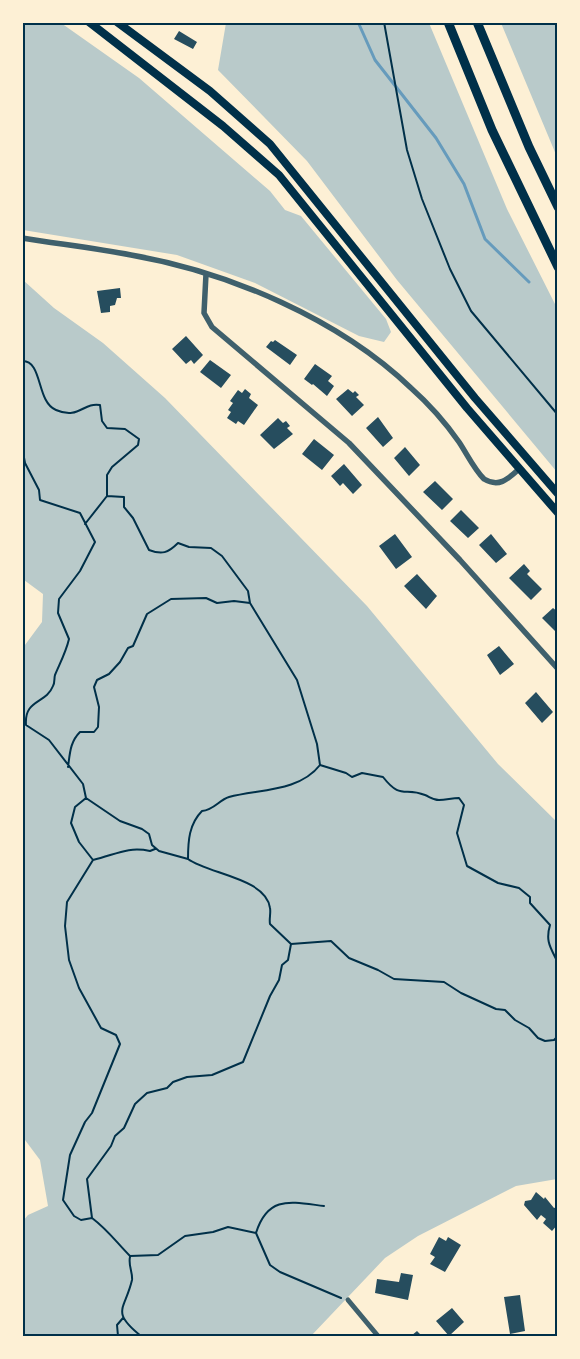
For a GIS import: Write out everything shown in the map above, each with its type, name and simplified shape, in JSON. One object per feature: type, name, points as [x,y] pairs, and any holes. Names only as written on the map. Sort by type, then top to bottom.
[{"type":"highway","points":[[89,22],[223,126],[266,162],[310,211],[438,373],[558,513]]},
{"type":"highway","points":[[117,22],[210,91],[270,144],[481,406],[558,494]]},
{"type":"highway","points":[[448,22],[492,130],[558,267]]},
{"type":"highway","points":[[477,22],[529,147],[558,207]]},
{"type":"street","points":[[22,238],[132,255],[206,274],[261,295],[352,340],[385,365],[426,402],[450,430],[480,474],[487,481],[503,482],[519,469]]},
{"type":"street","points":[[206,274],[204,312],[212,327],[349,443],[460,560],[558,669]]},
{"type":"street","points":[[348,1300],[378,1336]]},
{"type":"path","points":[[384,22],[396,78],[407,150],[422,199],[450,269],[471,311],[558,415]]},
{"type":"path","points":[[22,361],[32,364],[36,370],[49,406],[72,414],[82,412],[87,406],[100,405],[102,421],[107,428],[125,429],[139,439],[138,445],[117,461],[107,475],[107,496],[85,524]]},
{"type":"path","points":[[22,447],[25,463],[36,480],[40,500],[80,512],[95,542],[80,571],[59,599],[58,613],[70,639],[66,652],[61,658],[54,686],[32,704],[26,718],[26,725],[49,740],[83,784],[86,798],[120,821],[142,829],[149,834],[155,849]]},
{"type":"path","points":[[107,496],[124,497],[124,507],[133,518],[149,550],[162,554],[178,543],[189,547],[211,548],[222,556],[248,591],[250,603],[297,680],[317,744],[320,765]]},
{"type":"path","points":[[68,767],[70,747],[76,736],[80,732],[94,732],[98,727],[99,707],[94,687],[97,680],[109,674],[125,656],[128,648],[133,646],[147,614],[171,600],[206,598],[217,602],[234,601],[250,603]]},
{"type":"path","points":[[188,859],[187,839],[202,811],[208,811],[228,797],[289,786],[313,772],[320,765]]},
{"type":"path","points":[[320,765],[346,772],[352,777],[362,773],[384,777],[393,789],[402,792],[441,800],[459,798],[464,805],[457,833],[467,866],[498,883],[519,888],[530,897],[530,903],[550,925],[547,938],[548,944],[554,950],[558,964]]},
{"type":"path","points":[[86,798],[75,807],[72,829],[93,860]]},
{"type":"path","points":[[92,1218],[81,1220],[74,1216],[63,1200],[70,1155],[85,1122],[92,1113],[120,1044],[116,1036],[101,1028],[79,988],[69,960],[64,921],[67,902],[93,860],[138,848],[150,851],[155,849],[188,859],[194,863],[236,878],[257,890],[266,898],[270,907],[270,924],[291,944],[331,941],[349,958],[394,979],[444,982],[461,993],[496,1009],[505,1010],[515,1020],[529,1028],[538,1038],[554,1040],[558,1036]]},
{"type":"path","points":[[256,1233],[228,1227],[213,1232],[185,1236],[158,1255],[130,1256],[120,1248],[110,1232],[92,1218],[87,1179],[111,1146],[115,1136],[124,1128],[135,1104],[146,1093],[166,1088],[187,1076],[212,1075],[244,1062],[270,996],[280,980],[282,965],[288,960],[291,944]]},
{"type":"path","points":[[324,1206],[283,1202],[269,1208],[260,1219],[256,1233],[270,1265],[280,1272],[348,1300]]},
{"type":"path","points":[[130,1256],[132,1279],[120,1308],[123,1318],[141,1336]]},
{"type":"path","points":[[118,1336],[118,1325],[123,1318]]},
{"type":"shaded area","points":[[22,23],[61,23],[139,78],[270,191],[285,210],[301,216],[386,319],[391,332],[384,342],[359,336],[255,283],[177,255],[23,230]]},
{"type":"shaded area","points":[[226,23],[429,23],[507,209],[557,308],[557,472],[397,280],[307,161],[218,70]]},
{"type":"shaded area","points":[[501,23],[557,23],[557,157]]},
{"type":"shaded area","points":[[23,280],[54,308],[103,343],[165,398],[367,606],[498,764],[557,822],[557,1179],[516,1186],[418,1236],[385,1258],[311,1336],[23,1336],[23,1221],[28,1215],[48,1206],[40,1160],[22,1136],[22,649],[42,622],[43,594],[23,581]]},
{"type":"building","points":[[179,31],[197,42],[193,49],[174,39]]},
{"type":"building","points":[[120,288],[121,298],[117,298],[115,305],[110,306],[110,312],[101,313],[97,291]]},
{"type":"building","points":[[186,336],[203,355],[194,364],[191,360],[186,364],[172,349]]},
{"type":"building","points":[[275,340],[297,355],[290,365],[266,347],[271,341]]},
{"type":"building","points":[[210,360],[231,375],[221,388],[200,372]]},
{"type":"building","points":[[315,364],[332,376],[328,381],[334,386],[327,396],[304,379]]},
{"type":"building","points":[[245,389],[251,394],[249,398],[258,405],[244,425],[238,421],[236,424],[227,418],[231,412],[228,410],[233,403],[230,401],[238,390],[242,393]]},
{"type":"building","points":[[348,389],[353,393],[355,391],[359,395],[356,397],[364,405],[352,416],[336,399]]},
{"type":"building","points":[[378,417],[393,438],[383,447],[366,428]]},
{"type":"building","points":[[278,418],[283,423],[286,421],[290,426],[287,428],[293,434],[274,449],[260,435]]},
{"type":"building","points":[[314,439],[334,455],[322,470],[302,454]]},
{"type":"building","points":[[405,447],[420,465],[409,476],[394,458]]},
{"type":"building","points":[[344,464],[362,485],[353,494],[343,483],[340,486],[331,476]]},
{"type":"building","points":[[435,481],[453,499],[442,510],[423,492]]},
{"type":"building","points":[[461,510],[479,528],[468,538],[450,521]]},
{"type":"building","points":[[395,534],[412,557],[396,569],[379,546]]},
{"type":"building","points":[[491,534],[507,554],[496,563],[479,545]]},
{"type":"building","points":[[524,564],[530,571],[527,574],[542,589],[531,600],[509,578]]},
{"type":"building","points":[[417,574],[437,596],[426,609],[404,586]]},
{"type":"building","points":[[553,608],[558,612],[558,634],[542,618]]},
{"type":"building","points":[[499,646],[514,664],[500,675],[487,655]]},
{"type":"building","points":[[536,692],[553,712],[542,723],[525,703]]},
{"type":"building","points":[[536,1192],[544,1199],[545,1197],[554,1208],[557,1207],[558,1224],[552,1231],[543,1223],[546,1219],[541,1215],[537,1220],[524,1205],[525,1201],[531,1200]]},
{"type":"building","points":[[439,1237],[446,1241],[448,1237],[461,1245],[445,1272],[430,1264],[435,1257],[430,1254]]},
{"type":"building","points":[[401,1273],[413,1275],[408,1300],[375,1293],[377,1279],[399,1282]]},
{"type":"building","points":[[520,1295],[525,1331],[510,1334],[504,1297]]},
{"type":"building","points":[[452,1308],[464,1322],[449,1336],[436,1321]]},
{"type":"building","points":[[417,1331],[422,1336],[411,1336]]},
{"type":"waterway","points":[[358,22],[375,60],[436,138],[464,184],[485,239],[529,282]]}]
